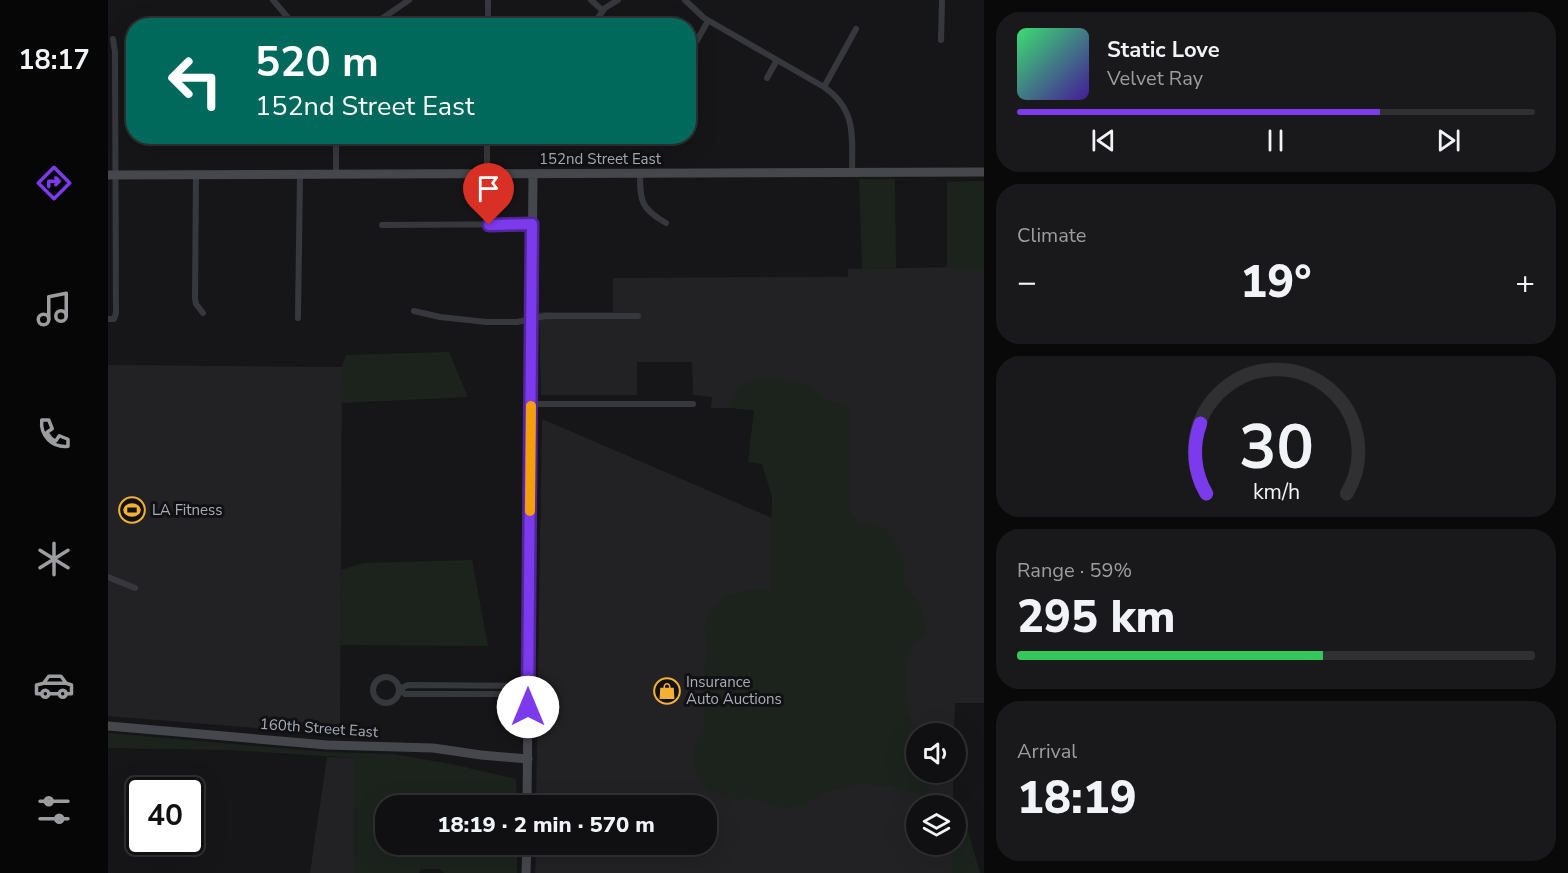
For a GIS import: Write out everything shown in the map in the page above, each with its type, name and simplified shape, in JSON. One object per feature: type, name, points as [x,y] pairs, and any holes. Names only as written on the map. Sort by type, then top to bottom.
[{"type":"street","points":[[273,0],[288,18]]},
{"type":"street","points":[[383,18],[409,0]]},
{"type":"street","points":[[488,0],[488,18]]},
{"type":"street","points":[[591,0],[603,10]]},
{"type":"street","points":[[598,18],[603,10],[618,0]]},
{"type":"street","points":[[686,0],[708,21],[824,87],[838,98],[848,113],[852,129],[852,173]]},
{"type":"street","points":[[942,0],[942,40]]},
{"type":"street","points":[[696,42],[708,21]]},
{"type":"street","points":[[824,87],[856,29]]},
{"type":"street","points":[[111,319],[116,313],[112,175],[115,52],[113,39]]},
{"type":"street","points":[[767,78],[777,60]]},
{"type":"street","points":[[336,144],[336,175]]},
{"type":"street","points":[[487,144],[487,174]]},
{"type":"street","name":"152nd Street East","points":[[112,175],[984,172]]},
{"type":"street","points":[[527,795],[533,174]]},
{"type":"street","points":[[640,174],[640,194],[644,206],[651,214],[666,223]]},
{"type":"street","points":[[196,175],[195,298],[202,312]]},
{"type":"street","points":[[298,318],[300,176]]},
{"type":"street","points":[[382,225],[532,224]]},
{"type":"street","points":[[414,311],[461,320],[517,322],[545,316],[639,316]]},
{"type":"street","points":[[531,404],[693,404]]},
{"type":"street","points":[[108,577],[135,588]]},
{"type":"street","points":[[399,689],[394,701],[385,703],[377,700],[373,688],[376,680],[384,676],[396,681],[399,689],[405,694],[528,690]]},
{"type":"street","name":"160th Street East","points":[[108,726],[327,745],[433,748],[528,759]]},
{"type":"street","points":[[526,873],[527,855]]},
{"type":"shaded area","points":[[859,179],[895,179],[896,268],[862,269]]},
{"type":"shaded area","points":[[984,181],[984,268],[947,268],[947,182]]},
{"type":"shaded area","points":[[984,268],[984,703],[955,703],[954,723],[906,723],[906,783],[953,783],[953,795],[906,795],[906,855],[952,855],[952,873],[535,873],[536,855],[717,855],[717,795],[536,795],[542,419],[772,518],[768,754],[896,756],[772,408],[711,408],[712,397],[693,395],[692,362],[637,362],[637,395],[541,395],[539,312],[613,312],[613,278],[848,277],[848,269]]},
{"type":"shaded area","points":[[449,352],[468,397],[342,403],[342,367],[346,355]]},
{"type":"shaded area","points":[[108,365],[342,367],[340,735],[108,716]]},
{"type":"shaded area","points":[[747,380],[782,380],[807,385],[826,399],[849,407],[849,510],[858,522],[885,527],[905,564],[903,582],[920,605],[927,634],[910,651],[905,676],[906,697],[912,723],[906,723],[906,783],[929,783],[927,794],[920,795],[893,786],[855,784],[823,794],[805,804],[791,808],[780,807],[753,798],[735,800],[706,788],[699,778],[693,764],[695,744],[703,729],[704,719],[702,690],[706,654],[705,624],[710,612],[723,597],[745,590],[771,590],[772,497],[762,464],[748,462],[754,410],[736,409],[730,404],[735,393]]},
{"type":"shaded area","points":[[472,560],[488,646],[340,645],[341,570],[364,563]]},
{"type":"shaded area","points":[[108,733],[326,752],[393,754],[516,779],[517,795],[375,795],[375,855],[517,855],[517,873],[444,873],[440,869],[421,869],[419,873],[354,873],[354,758],[231,750],[108,748]]},
{"type":"shaded area","points":[[327,757],[354,758],[354,873],[310,873]]},
{"type":"shaded area","points":[[968,831],[980,873],[952,873],[952,855],[966,855],[966,832]]},
{"type":"slow traffic","points":[[530,511],[531,406]]},
{"type":"place","name":"LA Fitness","points":[[132,510]]},
{"type":"place","name":"Insurance Auto Auctions","points":[[667,691]]},
{"type":"route","points":[[489,225],[532,224],[528,707]]}]
